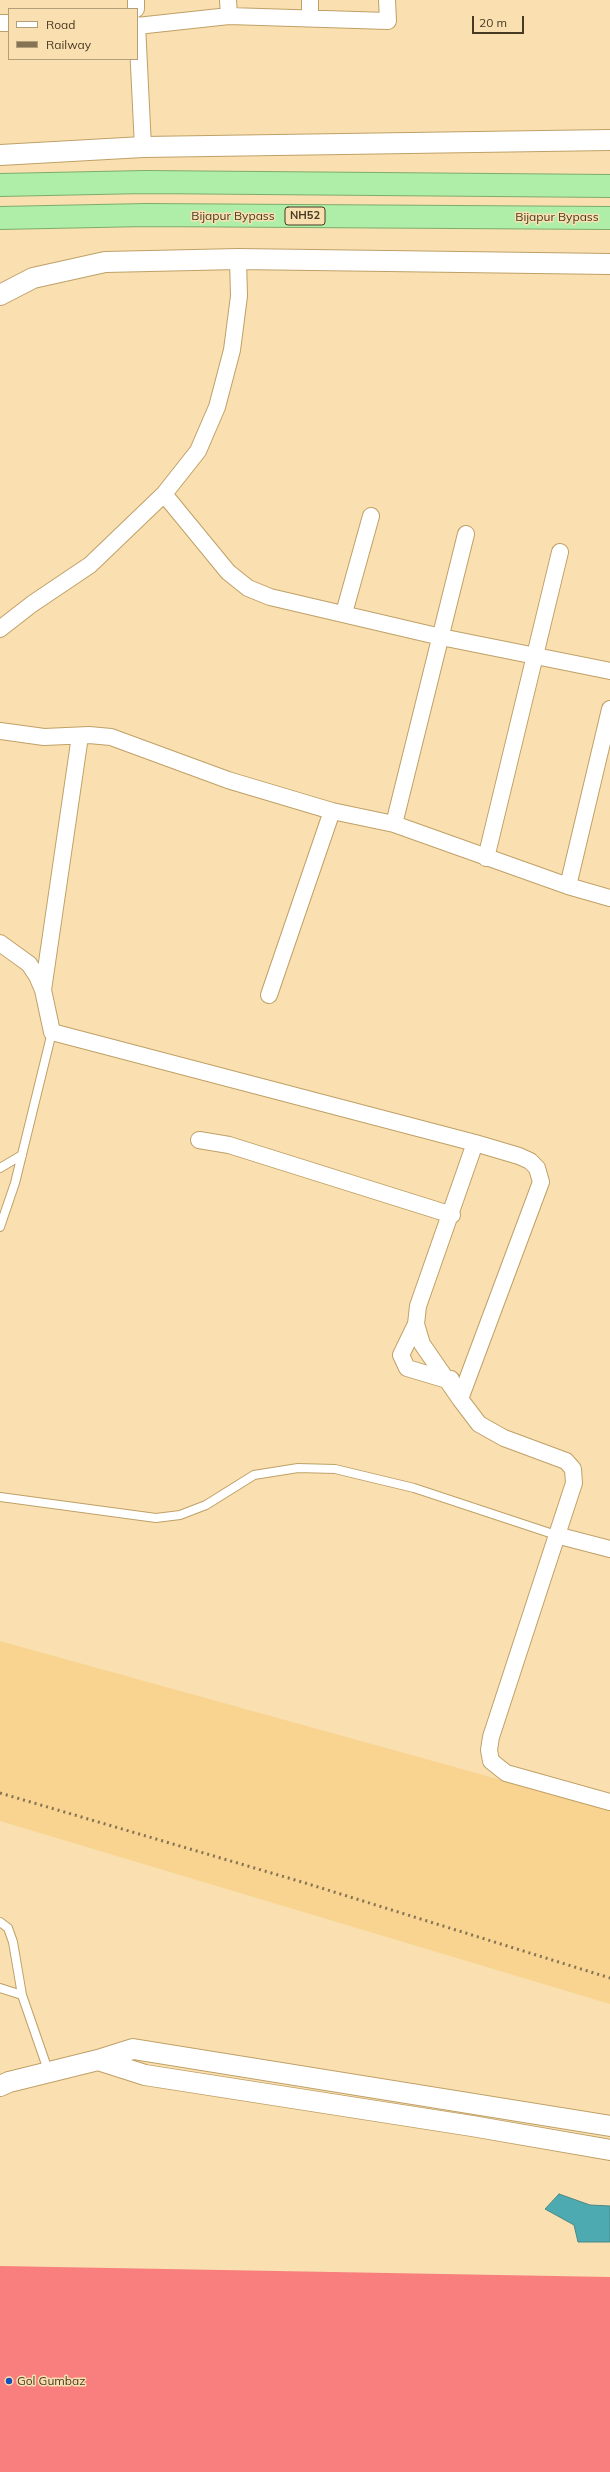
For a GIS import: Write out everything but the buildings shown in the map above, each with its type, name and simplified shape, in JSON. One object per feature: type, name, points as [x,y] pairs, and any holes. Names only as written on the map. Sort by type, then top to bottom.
[{"type":"highway","points":[[0,185],[145,182],[610,186]]},
{"type":"highway","name":"Bijapur Bypass","points":[[0,218],[138,216],[610,218]]},
{"type":"street","points":[[228,0],[229,16]]},
{"type":"street","points":[[310,0],[310,18]]},
{"type":"street","points":[[138,26],[229,16],[388,21],[387,0]]},
{"type":"street","points":[[138,46],[143,147]]},
{"type":"street","points":[[0,155],[143,147],[610,140]]},
{"type":"street","points":[[0,295],[33,278],[105,262],[238,259],[610,264]]},
{"type":"street","points":[[0,629],[32,604],[90,565],[164,494],[198,451],[217,407],[232,350],[239,296],[238,259]]},
{"type":"street","points":[[164,494],[228,572],[248,588],[270,597],[344,613],[441,637],[610,671]]},
{"type":"street","points":[[344,613],[371,516]]},
{"type":"street","points":[[394,824],[466,534]]},
{"type":"street","points":[[486,858],[560,552]]},
{"type":"street","points":[[568,886],[610,709]]},
{"type":"street","points":[[0,731],[44,737],[111,737],[129,742],[228,780],[332,811],[394,824],[486,858],[568,886],[610,898]]},
{"type":"street","points":[[43,990],[80,736]]},
{"type":"street","points":[[269,995],[332,811]]},
{"type":"street","points":[[0,943],[29,964],[43,990],[52,1032],[475,1143],[530,1161],[538,1168],[541,1182],[460,1399]]},
{"type":"street","points":[[199,1140],[229,1145],[452,1215]]},
{"type":"street","points":[[470,1373],[447,1380],[408,1368],[401,1355],[416,1324],[418,1306],[452,1215],[475,1143]]},
{"type":"street","points":[[416,1324],[422,1344],[479,1424],[504,1438],[566,1461],[573,1469],[574,1483],[556,1534],[491,1737],[489,1750],[491,1761],[506,1773],[610,1800]]},
{"type":"street","points":[[556,1534],[610,1549]]},
{"type":"street","points":[[0,2086],[10,2082],[98,2060],[133,2049],[610,2126]]},
{"type":"street","points":[[98,2060],[146,2075],[472,2126],[610,2150]]},
{"type":"lane","points":[[0,1227],[15,1183],[52,1032]]},
{"type":"lane","points":[[0,1168],[22,1155]]},
{"type":"lane","points":[[0,1497],[156,1518],[180,1515],[206,1505],[254,1475],[298,1468],[335,1469],[414,1488],[556,1534]]},
{"type":"lane","points":[[0,1922],[8,1928],[13,1942],[22,1995],[49,2073]]},
{"type":"lane","points":[[0,1988],[22,1995]]},
{"type":"shaded area","points":[[0,1641],[610,1810],[610,2004],[0,1821]]},
{"type":"shaded area","points":[[0,2266],[610,2277],[610,2472],[0,2472]]},
{"type":"water","points":[[559,2194],[590,2205],[610,2206],[610,2242],[578,2242],[574,2225],[545,2209]]},
{"type":"railway","points":[[0,1793],[302,1882],[610,1978]]},
{"type":"place","name":"Gol Gumbaz","points":[[9,2381]]}]
